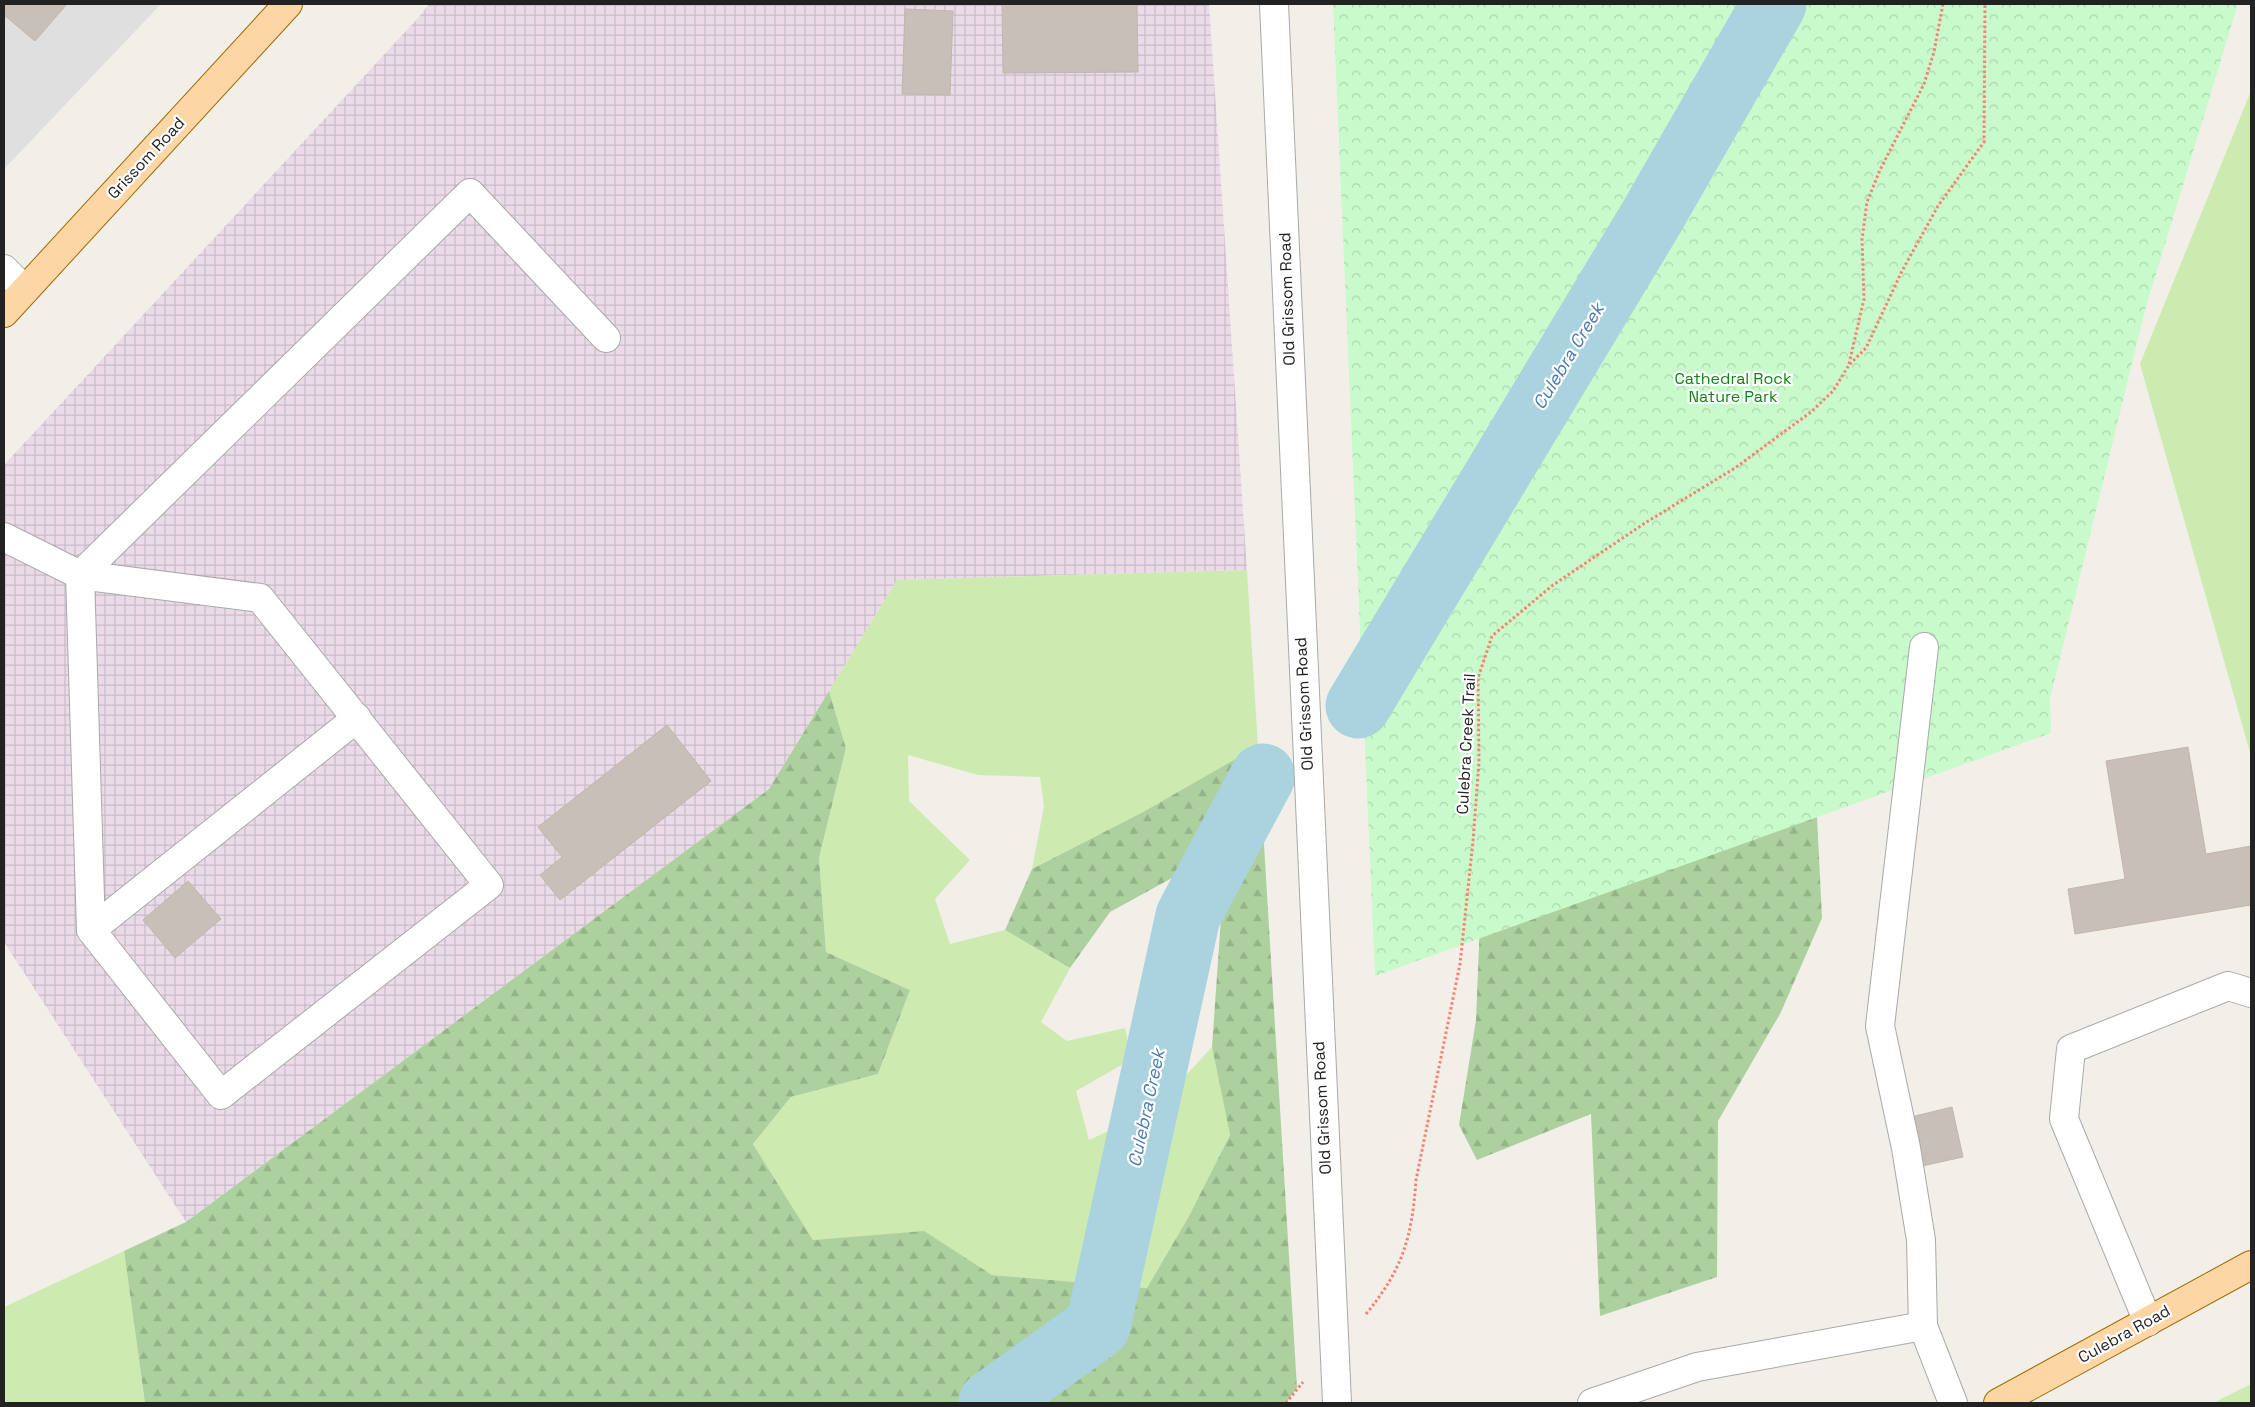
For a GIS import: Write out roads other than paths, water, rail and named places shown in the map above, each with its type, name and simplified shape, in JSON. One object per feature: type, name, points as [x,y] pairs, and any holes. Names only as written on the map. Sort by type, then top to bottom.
[{"type":"main road","name":"Grissom Road","points":[[4,313],[288,4]]},
{"type":"main road","name":"Culebra Road","points":[[1998,1403],[2251,1265]]},
{"type":"street","name":"Old Grissom Road","points":[[1274,4],[1337,1403]]},
{"type":"street","points":[[4,537],[80,575],[260,598],[489,886],[220,1095],[91,930],[80,575],[470,194],[606,338]]},
{"type":"street","points":[[4,269],[25,290]]},
{"type":"street","points":[[1924,647],[1880,1026],[1906,1148],[1922,1240],[1923,1326],[1952,1403]]},
{"type":"street","points":[[91,930],[357,718]]},
{"type":"street","points":[[2148,1322],[2064,1119],[2071,1049],[2228,986],[2251,993]]},
{"type":"street","points":[[1592,1403],[1697,1367],[1923,1326]]},
{"type":"waterway","name":"Culebra Creek","points":[[1358,706],[1653,215],[1774,4]]},
{"type":"waterway","name":"Culebra Creek","points":[[991,1403],[1098,1326],[1188,916],[1263,776]]},
{"type":"park label","name":"Cathedral Rock Nature Park","points":[[1733,387]]}]
